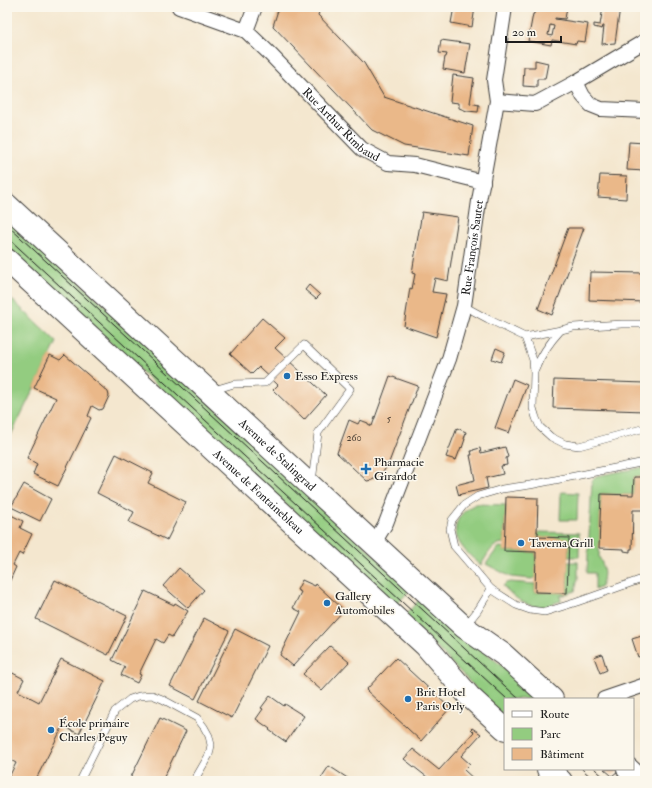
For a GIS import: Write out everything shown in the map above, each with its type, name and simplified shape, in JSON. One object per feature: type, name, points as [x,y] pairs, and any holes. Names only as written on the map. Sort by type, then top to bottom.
[{"type":"main road","name":"Avenue de Stalingrad","points":[[7,205],[464,627],[504,655],[551,698]]},
{"type":"main road","name":"Avenue de Fontainebleau","points":[[7,260],[426,646],[469,696],[504,728]]},
{"type":"main road","points":[[549,770],[561,781]]},
{"type":"main road","points":[[629,770],[640,781]]},
{"type":"street","points":[[180,7],[246,31],[255,7]]},
{"type":"street","name":"Rue François Sautet","points":[[374,543],[386,523],[449,359],[464,306],[497,101],[494,80],[506,7]]},
{"type":"street","name":"Rue Arthur Rimbaud","points":[[246,31],[362,148],[388,163],[415,165],[483,182]]},
{"type":"street","points":[[497,101],[535,104],[576,82],[645,41]]},
{"type":"street","points":[[576,82],[583,96],[591,105],[601,109],[645,111]]},
{"type":"street","points":[[607,698],[645,685]]},
{"type":"lane","points":[[464,306],[525,337],[580,326],[645,324]]},
{"type":"lane","points":[[534,372],[545,350],[561,330]]},
{"type":"lane","points":[[525,337],[533,360],[533,408],[540,427],[551,437],[565,444],[579,446],[645,428]]},
{"type":"lane","points":[[210,391],[234,384],[265,383],[304,345],[316,356],[350,389],[318,433],[311,486]]},
{"type":"lane","points":[[645,462],[530,485],[502,489],[478,496],[464,505],[452,520],[450,529],[454,546],[491,589],[516,605],[530,610],[545,612],[645,578]]},
{"type":"lane","points":[[464,627],[478,610],[491,589]]},
{"type":"lane","points":[[80,781],[115,711],[130,699],[139,696],[152,695],[197,718],[204,726],[209,736],[211,745],[209,754],[194,781]]},
{"type":"green space","points":[[7,215],[411,589],[395,606],[7,247]]},
{"type":"green space","points":[[7,295],[57,342],[7,443]]},
{"type":"green space","points":[[645,467],[645,477],[634,477],[633,495],[601,494],[599,557],[604,575],[601,587],[595,590],[595,573],[587,573],[592,481],[596,476]]},
{"type":"green space","points":[[561,492],[578,493],[577,520],[560,520]]},
{"type":"green space","points":[[476,504],[506,505],[504,543],[496,545],[481,565],[463,548],[456,532],[456,526],[461,516],[470,507]]},
{"type":"green space","points":[[538,532],[579,533],[579,557],[568,557],[569,539],[537,537]]},
{"type":"green space","points":[[500,547],[504,548],[504,551],[536,552],[536,577],[532,579],[511,577],[486,564]]},
{"type":"green space","points":[[568,562],[578,562],[578,578],[575,591],[560,596],[561,601],[546,606],[533,606],[522,602],[503,586],[510,582],[535,584],[535,592],[567,593]]},
{"type":"green space","points":[[421,598],[540,698],[504,698],[504,717],[405,615]]},
{"type":"building","points":[[279,7],[321,7],[318,15],[364,63],[384,97],[473,126],[469,156],[404,146],[372,130],[273,26]]},
{"type":"building","points":[[454,7],[475,7],[472,27],[451,23]]},
{"type":"building","points":[[535,7],[567,7],[565,19],[555,19],[588,24],[585,42],[577,41],[576,44],[552,40],[551,45],[528,41]],"holes":[[[550,25],[554,26],[552,36],[548,35]]]},
{"type":"building","points":[[603,7],[620,7],[615,43],[602,44],[604,26],[602,29],[594,27],[594,24],[600,25]]},
{"type":"building","points":[[441,40],[470,44],[465,73],[443,69],[447,54],[439,53]]},
{"type":"building","points":[[535,60],[548,63],[545,79],[537,79],[537,87],[523,86],[524,67],[535,67]]},
{"type":"building","points":[[453,75],[474,78],[470,103],[479,105],[478,112],[467,111],[459,108],[459,103],[450,102]]},
{"type":"building","points":[[629,142],[645,143],[645,171],[627,170]]},
{"type":"building","points":[[600,175],[627,176],[626,199],[598,197]]},
{"type":"building","points":[[422,212],[458,217],[448,281],[435,278],[432,292],[446,294],[436,337],[404,326],[410,288],[412,289],[415,274],[412,273]]},
{"type":"building","points":[[568,228],[584,228],[552,315],[538,309]]},
{"type":"building","points":[[590,272],[645,273],[645,302],[589,300]]},
{"type":"building","points":[[309,285],[320,295],[316,299],[305,290]]},
{"type":"building","points":[[262,318],[285,338],[275,348],[326,395],[304,420],[273,390],[278,385],[259,367],[252,374],[230,354]]},
{"type":"building","points":[[496,348],[505,352],[501,362],[492,359]]},
{"type":"building","points":[[50,355],[60,360],[65,355],[108,392],[109,396],[103,409],[99,410],[92,406],[88,416],[91,418],[58,486],[33,474],[37,464],[27,458],[56,398],[34,388]]},
{"type":"building","points":[[390,376],[418,386],[388,465],[380,476],[367,481],[337,453],[349,420],[358,424],[360,420],[372,426]]},
{"type":"building","points":[[513,379],[527,385],[509,433],[495,428]]},
{"type":"building","points":[[554,380],[645,383],[645,411],[553,408]]},
{"type":"building","points":[[457,428],[466,432],[462,448],[461,447],[456,460],[446,457]]},
{"type":"building","points":[[505,447],[508,457],[506,458],[507,465],[501,466],[503,474],[486,478],[488,488],[461,494],[459,496],[456,485],[475,480],[470,455],[472,455],[471,451],[480,448],[481,453]]},
{"type":"building","points":[[116,454],[153,473],[148,483],[186,502],[167,540],[129,522],[134,512],[97,493]]},
{"type":"building","points":[[634,477],[645,477],[645,510],[633,510],[632,549],[630,549],[630,552],[624,551],[624,549],[599,548],[601,494],[633,495]]},
{"type":"building","points":[[24,484],[51,499],[40,521],[11,507]]},
{"type":"building","points":[[506,497],[538,498],[538,535],[536,537],[569,538],[567,593],[535,592],[536,552],[504,551]]},
{"type":"building","points":[[7,513],[23,521],[20,528],[32,534],[22,555],[19,553],[13,565],[16,567],[7,587]]},
{"type":"building","points":[[179,568],[204,590],[188,608],[163,586]]},
{"type":"building","points":[[55,580],[127,616],[108,655],[36,619]]},
{"type":"building","points":[[302,580],[315,586],[316,584],[344,610],[293,666],[280,655],[301,612],[293,608],[301,592],[297,590]]},
{"type":"building","points":[[145,591],[174,605],[175,603],[188,611],[172,637],[168,635],[163,643],[156,639],[139,674],[141,675],[137,683],[121,675],[125,667],[112,660]]},
{"type":"building","points":[[204,618],[229,631],[195,699],[170,686]]},
{"type":"building","points":[[235,629],[268,646],[232,718],[199,701]]},
{"type":"building","points":[[645,635],[645,655],[638,657],[632,639]]},
{"type":"building","points":[[330,646],[349,662],[322,691],[303,674]]},
{"type":"building","points":[[602,654],[607,670],[600,673],[594,657]]},
{"type":"building","name":"Brit Hotel Paris Orly","points":[[396,658],[450,708],[421,741],[366,690]]},
{"type":"building","points":[[61,659],[105,681],[79,734],[63,726],[35,781],[7,781],[16,763],[7,758],[7,670],[24,679],[18,691],[39,702]]},
{"type":"building","points":[[270,696],[284,706],[285,704],[304,716],[286,742],[256,719],[263,709],[261,708]]},
{"type":"building","points":[[160,718],[186,731],[162,781],[129,781]]},
{"type":"building","points":[[472,728],[481,734],[461,756],[470,764],[464,770],[476,781],[432,781],[404,759],[413,749],[439,770],[474,732],[471,729]]},
{"type":"building","points":[[329,766],[352,781],[319,781]]},
{"type":"building","points":[[605,770],[618,771],[612,776]]},
{"type":"tram line","points":[[7,225],[518,698]]},
{"type":"tram line","points":[[7,237],[506,698]]},
{"type":"tram line","points":[[583,770],[595,781]]},
{"type":"tram line","points":[[596,770],[608,781]]},
{"type":"place","name":"Esso Express","points":[[287,376]]},
{"type":"place","name":"Pharmacie Girardot","points":[[366,469]]},
{"type":"place","name":"Taverna Grill","points":[[521,543]]},
{"type":"place","name":"Gallery Automobiles","points":[[327,603]]},
{"type":"place","name":"Brit Hotel Paris Orly","points":[[408,699]]},
{"type":"place","name":"École primaire Charles Peguy","points":[[51,730]]}]
